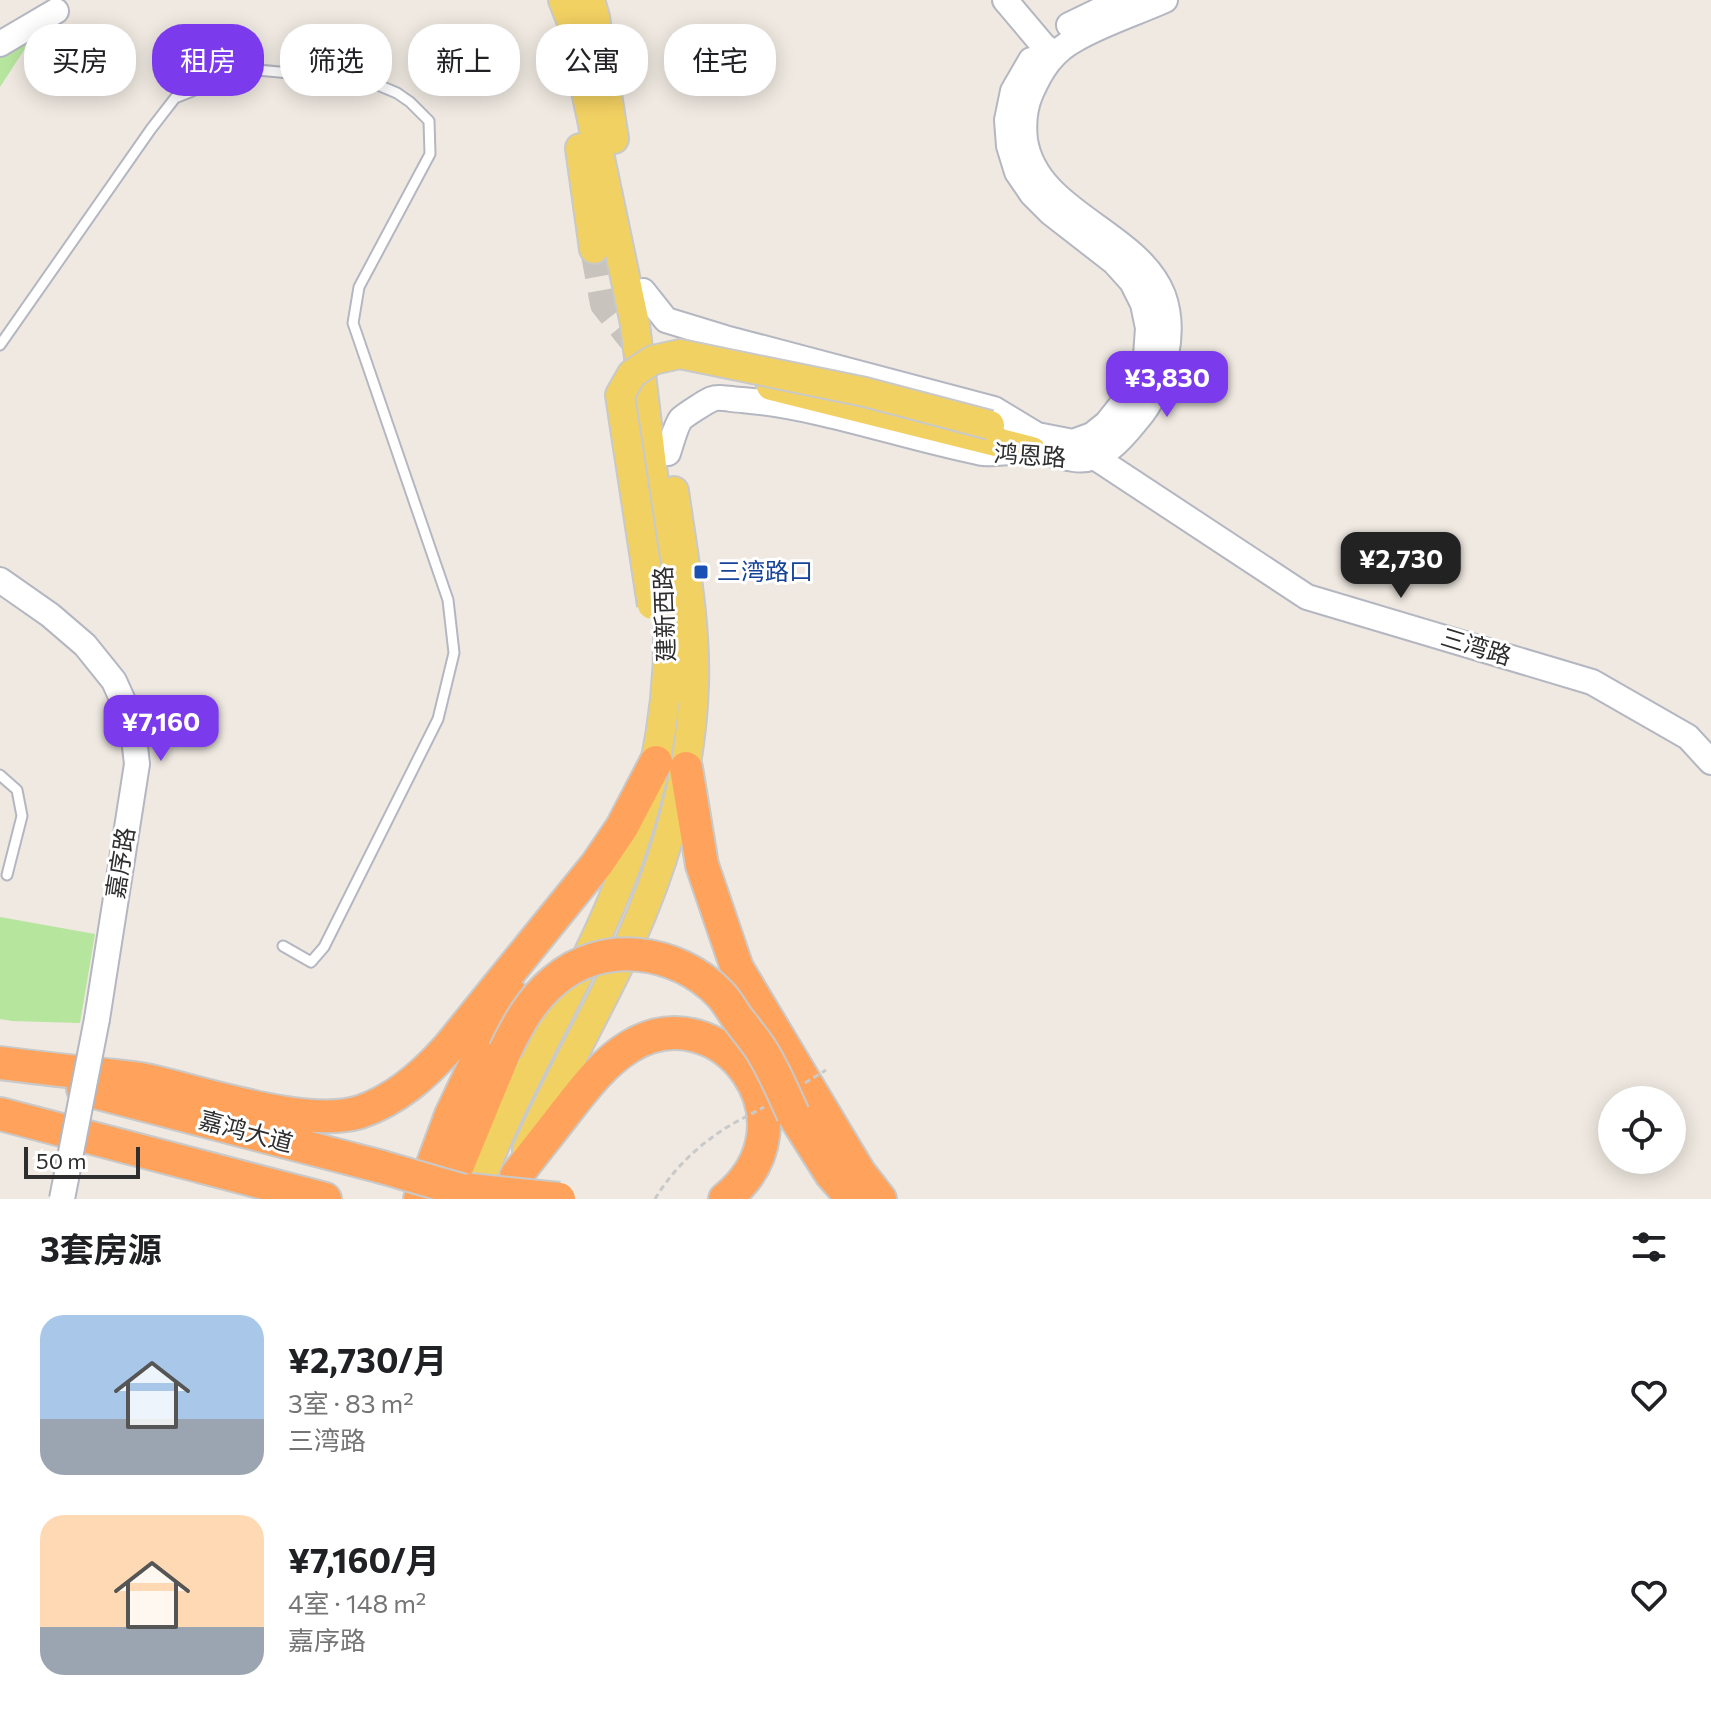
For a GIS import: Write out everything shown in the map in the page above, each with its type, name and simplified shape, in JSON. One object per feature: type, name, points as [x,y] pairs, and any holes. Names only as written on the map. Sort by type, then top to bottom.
[{"type":"highway","points":[[444,1193],[451,1115],[503,1006],[622,827],[671,765]]},
{"type":"highway","points":[[671,765],[737,968],[859,1172],[880,1199]]},
{"type":"highway","points":[[0,1066],[142,1079],[285,1112],[335,1116],[359,1112],[384,1102],[428,1071],[597,864]]},
{"type":"highway","points":[[444,1193],[505,1051],[521,1019],[535,1000],[554,980],[574,967],[615,955],[637,954],[658,957],[678,965],[700,977],[720,994],[761,1049],[831,1174],[853,1199]]},
{"type":"highway","points":[[511,1187],[593,1078],[612,1059],[648,1038],[684,1034],[715,1044],[741,1065],[759,1094],[764,1113],[760,1152],[740,1185],[725,1199]]},
{"type":"highway","name":"嘉鸿大道","points":[[0,1066],[382,1167],[444,1193],[492,1199]]},
{"type":"highway","name":"嘉鸿大道","points":[[0,1114],[325,1199]]},
{"type":"highway","points":[[114,1145],[248,1199]]},
{"type":"highway","points":[[444,1193],[559,1199]]},
{"type":"main road","points":[[1005,0],[1048,50]]},
{"type":"main road","name":"鸿恩路","points":[[643,291],[666,320],[994,409],[1035,443],[1079,460],[1096,458],[1126,434],[1155,392],[1164,368],[1169,320],[1162,294],[1149,271],[1045,183],[1032,164],[1023,122],[1048,50],[1064,27],[1121,0]]},
{"type":"main road","name":"鸿恩路","points":[[668,453],[681,419],[713,398],[774,403],[982,453],[1035,443],[1073,442],[1092,435],[1107,423],[1138,379],[1146,356],[1148,328],[1143,304],[1132,282],[1114,262],[1051,213],[1032,194],[1017,172],[1009,146],[1007,120],[1013,91],[1027,65],[1048,50],[1165,0]]},
{"type":"main road","points":[[575,7],[572,88],[594,249]]},
{"type":"main road","name":"建新西路","points":[[444,1193],[495,1144],[600,930],[630,856],[692,723],[695,682],[692,615],[661,397],[626,215],[595,17],[575,7]]},
{"type":"main road","name":"建新西路","points":[[511,1187],[541,1118],[620,963],[656,877],[670,833],[671,765],[665,705],[669,627],[667,591],[635,324],[575,7]]},
{"type":"main road","points":[[0,44],[56,11]]},
{"type":"main road","points":[[665,705],[620,395],[632,374],[653,360],[680,354],[865,392],[990,425],[1035,443]]},
{"type":"main road","points":[[688,369],[1035,443]]},
{"type":"main road","name":"三湾路","points":[[1073,442],[1307,597],[1592,682],[1688,737],[1711,762]]},
{"type":"main road","name":"嘉序路","points":[[0,580],[50,615],[85,645],[114,681],[132,721],[137,764],[97,1019],[62,1199]]},
{"type":"lane","points":[[0,345],[175,98],[247,69],[366,80],[397,93],[429,121],[430,154],[359,287],[353,323],[448,600],[454,653],[438,719],[324,947],[311,962],[283,946]]},
{"type":"lane","points":[[0,775],[17,790],[22,816],[7,875]]},
{"type":"path","points":[[655,1199],[677,1170],[709,1139],[789,1100],[826,1070]]},
{"type":"green space","points":[[24,46],[0,87],[0,58]]},
{"type":"green space","points":[[0,917],[95,934],[80,1023],[0,1019]]},
{"type":"tunnel","points":[[594,249],[604,304],[631,338],[649,347]]},
{"type":"place","name":"三湾路口","points":[[701,572]]}]
